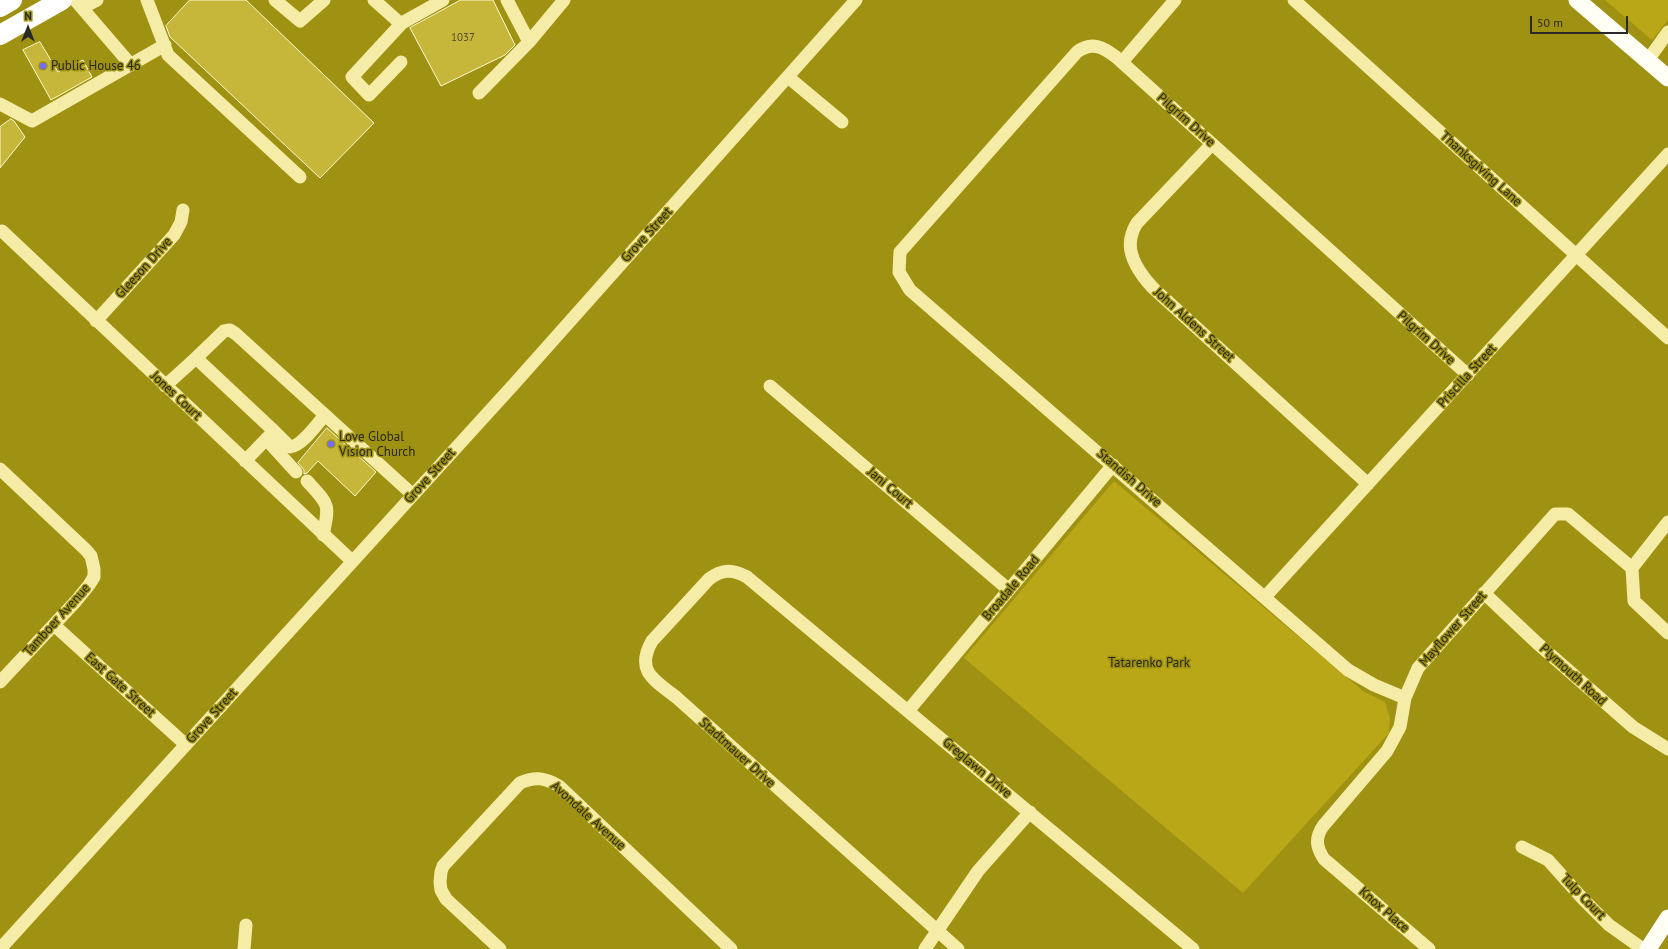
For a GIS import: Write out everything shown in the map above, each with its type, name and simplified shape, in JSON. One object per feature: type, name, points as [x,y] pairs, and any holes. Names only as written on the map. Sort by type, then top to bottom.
[{"type":"highway","points":[[0,7],[12,0]]},
{"type":"highway","points":[[0,35],[62,0]]},
{"type":"main road","points":[[1577,0],[1668,78]]},
{"type":"main road","points":[[1648,949],[1668,918]]},
{"type":"street","points":[[97,0],[78,4],[131,65]]},
{"type":"street","points":[[275,0],[300,21],[324,0]]},
{"type":"street","points":[[374,0],[401,24]]},
{"type":"street","points":[[401,62],[369,95],[352,77],[401,24],[443,0]]},
{"type":"street","points":[[507,0],[529,42]]},
{"type":"street","points":[[479,93],[529,42],[564,0]]},
{"type":"street","name":"Grove Street","points":[[0,949],[541,354],[856,0]]},
{"type":"street","points":[[1122,62],[1175,0]]},
{"type":"street","name":"Thanksgiving Lane","points":[[1300,2],[1668,338]]},
{"type":"street","points":[[153,3],[168,55],[300,177]]},
{"type":"street","points":[[1648,60],[1668,32]]},
{"type":"street","points":[[0,104],[32,121],[165,45]]},
{"type":"street","name":"Pilgrim Drive","points":[[916,233],[1077,52],[1083,47],[1104,47],[1468,375]]},
{"type":"street","points":[[788,77],[842,122]]},
{"type":"street","name":"John Aldens Street","points":[[1212,144],[1137,223],[1131,235],[1131,248],[1134,262],[1140,274],[1153,288],[1368,484]]},
{"type":"street","name":"Priscilla Street","points":[[1265,597],[1668,154]]},
{"type":"street","name":"Gleeson Drive","points":[[96,321],[174,236],[181,222],[183,210]]},
{"type":"street","name":"Jones Court","points":[[2,231],[352,562]]},
{"type":"street","name":"Standish Drive","points":[[916,233],[900,252],[899,264],[901,277],[910,290],[1348,670],[1374,685],[1405,698]]},
{"type":"street","points":[[165,386],[224,330],[230,330],[413,495]]},
{"type":"street","points":[[196,358],[270,435],[296,472]]},
{"type":"street","name":"Jani Court","points":[[770,386],[1009,590]]},
{"type":"street","points":[[270,435],[290,447],[295,446],[301,442],[325,415]]},
{"type":"street","points":[[245,461],[270,435]]},
{"type":"street","name":"Broadale Road","points":[[908,711],[1113,465]]},
{"type":"street","name":"Tamboer Avenue","points":[[0,469],[86,550],[91,556],[94,569],[94,577],[76,601],[0,682]]},
{"type":"street","points":[[307,481],[324,500],[327,507],[328,513],[323,535]]},
{"type":"street","name":"Mayflower Street","points":[[1340,872],[1324,858],[1319,851],[1316,842],[1323,826],[1387,751],[1394,740],[1400,727],[1405,698],[1418,668],[1555,514],[1568,514],[1632,568]]},
{"type":"street","points":[[1666,527],[1632,568],[1634,601],[1668,632]]},
{"type":"street","name":"Stadtmauer Drive","points":[[760,587],[747,577],[731,571],[719,572],[709,579],[652,641],[646,660],[646,668],[650,677],[676,697],[958,949]]},
{"type":"street","name":"Greglawn Drive","points":[[760,587],[1193,949]]},
{"type":"street","name":"Plymouth Road","points":[[1484,593],[1537,643],[1633,727],[1668,749]]},
{"type":"street","name":"East Gate Street","points":[[54,625],[186,745]]},
{"type":"street","name":"Avondale Avenue","points":[[500,949],[446,899],[441,890],[441,872],[443,866],[520,783],[533,778],[550,780],[559,786],[731,949]]},
{"type":"street","points":[[925,949],[978,871],[1030,812]]},
{"type":"street","name":"Tulp Court","points":[[1522,847],[1548,860],[1582,898],[1609,925],[1643,949]]},
{"type":"street","name":"Knox Place","points":[[1340,872],[1429,949]]},
{"type":"street","points":[[244,949],[246,925]]},
{"type":"green space","points":[[1605,0],[1668,0],[1668,20],[1652,40]]},
{"type":"green space","name":"Tatarenko Park","points":[[1114,481],[1363,691],[1385,702],[1390,718],[1389,733],[1243,893],[964,658]]},
{"type":"building","points":[[190,0],[246,0],[374,123],[320,178],[170,37],[166,26]]},
{"type":"building","points":[[461,0],[493,0],[515,45],[505,55],[441,86],[410,28]]},
{"type":"building","name":"Public House 46","points":[[40,42],[58,72],[83,60],[92,77],[51,100],[23,50]]},
{"type":"building","points":[[11,119],[25,137],[0,168],[0,127]]},
{"type":"building","name":"Love Global Vision Church","points":[[327,428],[376,472],[355,496],[318,461],[307,473],[304,474],[304,470],[298,463]]},
{"type":"place","name":"Public House 46","points":[[43,66]]},
{"type":"place","name":"Love Global Vision Church","points":[[331,444]]}]
